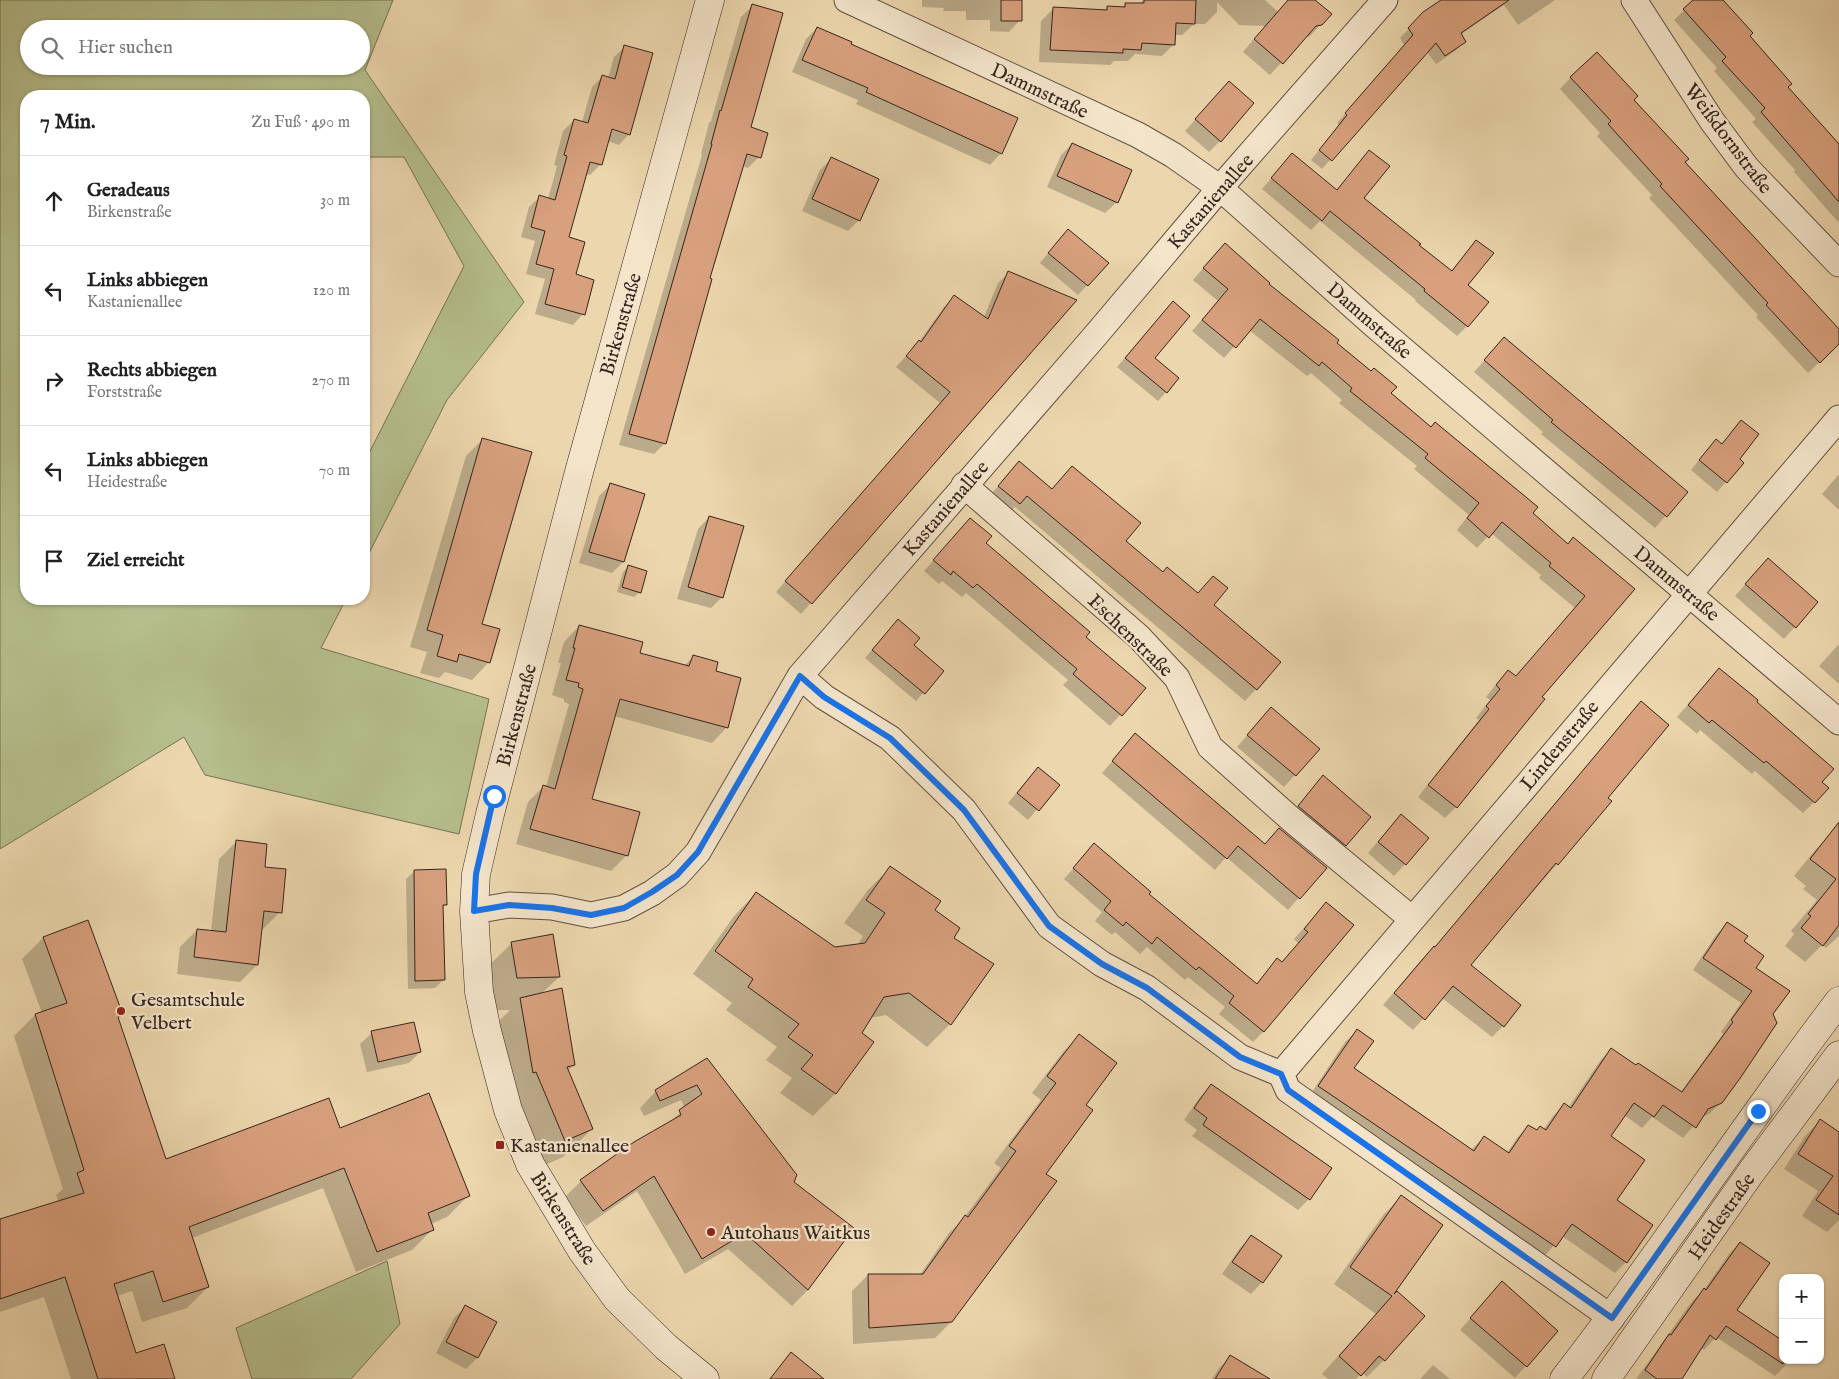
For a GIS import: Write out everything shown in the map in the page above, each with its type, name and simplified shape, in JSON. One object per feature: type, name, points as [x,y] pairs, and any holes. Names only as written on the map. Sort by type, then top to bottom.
[{"type":"street","name":"Birkenstraße","points":[[705,1379],[666,1347],[617,1299],[582,1251],[530,1164],[508,1110],[487,1031],[479,992],[474,911],[476,874],[488,820],[579,472],[710,0]]},
{"type":"street","name":"Dammstraße","points":[[847,0],[1138,135],[1220,188],[1382,332],[1839,722]]},
{"type":"street","name":"Kastanienallee","points":[[474,911],[509,905],[552,908],[591,915],[624,908],[677,875],[698,852],[800,676],[1095,336],[1220,188],[1385,0]]},
{"type":"street","name":"Weißdornstraße","points":[[1634,0],[1712,121],[1747,168],[1839,264]]},
{"type":"street","name":"Lindenstraße","points":[[1281,1074],[1839,418]]},
{"type":"street","name":"Eschenstraße","points":[[964,486],[1138,637],[1177,678],[1210,747],[1292,820],[1412,919]]},
{"type":"street","points":[[800,676],[824,697],[890,738],[964,810],[1049,926],[1102,964],[1147,988],[1240,1057],[1281,1074],[1288,1090],[1612,1318]]},
{"type":"street","name":"Heidestraße","points":[[1564,1379],[1612,1318],[1758,1111],[1839,1001]]},
{"type":"street","name":"Heidestraße","points":[[1606,1379],[1758,1164],[1839,1055]]},
{"type":"green space","points":[[0,0],[393,0],[370,58],[370,20],[20,20],[20,75],[368,75],[524,302],[447,400],[370,551],[370,451],[464,266],[404,157],[370,157],[370,90],[20,90],[20,605],[343,605],[321,648],[489,699],[459,834],[205,775],[184,737],[0,849]]},
{"type":"green space","points":[[387,1261],[400,1324],[351,1379],[252,1379],[236,1328]]},
{"type":"building","points":[[1001,0],[1022,0],[1022,21],[1001,21]]},
{"type":"building","points":[[1144,0],[1196,0],[1195,24],[1176,23],[1175,45],[1142,43],[1141,50],[1123,49],[1123,53],[1050,50],[1053,7],[1107,10],[1107,6],[1125,7],[1125,3],[1144,3]]},
{"type":"building","points":[[1288,0],[1315,0],[1332,14],[1322,25],[1316,26],[1283,64],[1254,39]]},
{"type":"building","points":[[1441,0],[1509,0],[1461,33],[1466,42],[1445,56],[1436,43],[1332,161],[1319,150],[1347,115],[1345,113],[1413,35],[1408,28],[1423,12]]},
{"type":"building","points":[[1693,0],[1723,0],[1753,33],[1750,36],[1792,84],[1788,87],[1839,144],[1839,202],[1761,112],[1765,108],[1722,61],[1726,57],[1683,9]]},
{"type":"building","points":[[752,4],[783,13],[751,127],[768,133],[761,158],[747,154],[710,278],[712,279],[666,444],[629,434],[720,110]]},
{"type":"building","points":[[817,27],[1018,118],[1002,154],[866,92],[868,88],[802,60]]},
{"type":"building","points":[[624,45],[653,53],[630,135],[612,129],[602,165],[590,162],[569,237],[585,242],[576,274],[594,280],[585,315],[545,304],[554,269],[536,264],[545,231],[531,227],[539,195],[555,200],[567,156],[564,155],[574,119],[588,123],[602,75],[615,79]]},
{"type":"building","points":[[1597,52],[1638,96],[1634,100],[1689,159],[1685,162],[1839,329],[1839,344],[1820,363],[1766,305],[1768,303],[1660,186],[1662,184],[1608,124],[1611,121],[1570,77]]},
{"type":"building","points":[[1229,81],[1254,103],[1221,142],[1195,119]]},
{"type":"building","points":[[1072,143],[1132,170],[1118,203],[1057,176]]},
{"type":"building","points":[[1369,150],[1390,166],[1364,198],[1421,244],[1419,245],[1452,271],[1476,240],[1494,253],[1468,285],[1489,302],[1468,327],[1330,211],[1322,221],[1271,178],[1292,153],[1337,190]]},
{"type":"building","points":[[831,157],[879,179],[860,221],[812,199]]},
{"type":"building","points":[[1068,229],[1109,263],[1088,286],[1048,253]]},
{"type":"building","points":[[1225,243],[1269,284],[1339,340],[1337,343],[1371,371],[1374,368],[1397,387],[1391,393],[1431,427],[1435,422],[1538,507],[1533,513],[1568,544],[1573,537],[1635,589],[1542,697],[1545,699],[1457,808],[1428,785],[1489,709],[1486,706],[1500,689],[1496,685],[1508,670],[1516,676],[1585,596],[1549,566],[1551,563],[1502,522],[1489,538],[1467,518],[1479,503],[1425,458],[1428,454],[1350,391],[1352,388],[1322,362],[1319,366],[1260,319],[1236,348],[1202,320],[1228,289],[1203,268]]},
{"type":"building","points":[[1008,271],[1077,300],[812,604],[785,581],[950,392],[906,356],[919,340],[921,342],[954,295],[988,319]]},
{"type":"building","points":[[1173,301],[1190,316],[1155,358],[1179,378],[1167,393],[1125,358]]},
{"type":"building","points":[[1504,337],[1688,492],[1667,517],[1551,422],[1553,420],[1484,360]]},
{"type":"building","points":[[1741,420],[1759,434],[1740,459],[1744,463],[1727,483],[1699,460],[1716,439],[1722,444]]},
{"type":"building","points":[[482,438],[532,452],[482,624],[500,629],[490,663],[459,654],[457,662],[437,656],[443,635],[427,630]]},
{"type":"building","points":[[1019,461],[1052,489],[1072,466],[1141,523],[1126,541],[1163,572],[1167,567],[1198,593],[1213,576],[1228,588],[1214,605],[1281,662],[1257,690],[1027,496],[1020,504],[998,486]]},
{"type":"building","points":[[610,483],[645,494],[624,562],[589,552]]},
{"type":"building","points":[[709,516],[744,526],[723,598],[688,587]]},
{"type":"building","points":[[970,518],[992,536],[986,543],[1090,632],[1086,637],[1146,688],[1122,716],[1073,674],[1077,669],[977,584],[973,588],[953,571],[951,575],[933,560]]},
{"type":"building","points":[[1768,558],[1818,602],[1796,628],[1745,584]]},
{"type":"building","points":[[628,565],[647,571],[641,593],[622,587]]},
{"type":"building","points":[[898,619],[920,638],[914,645],[944,671],[925,694],[872,650]]},
{"type":"building","points":[[579,625],[643,642],[640,653],[689,666],[693,655],[718,662],[716,671],[741,678],[728,728],[620,699],[592,799],[640,812],[628,856],[530,829],[543,785],[555,789],[583,689],[578,687],[579,683],[566,680]]},
{"type":"building","points":[[1719,668],[1758,700],[1757,702],[1834,769],[1822,782],[1829,788],[1815,803],[1766,761],[1764,763],[1712,720],[1709,723],[1688,705]]},
{"type":"building","points":[[1641,701],[1669,725],[1608,798],[1612,801],[1558,865],[1556,863],[1471,965],[1521,1005],[1504,1027],[1453,986],[1425,1020],[1394,993],[1435,947]]},
{"type":"building","points":[[1271,707],[1320,749],[1296,776],[1247,735]]},
{"type":"building","points":[[1135,733],[1265,844],[1279,828],[1327,868],[1300,899],[1238,846],[1227,859],[1112,761]]},
{"type":"building","points":[[1038,767],[1060,785],[1039,811],[1017,793]]},
{"type":"building","points":[[1323,775],[1371,817],[1346,846],[1298,806]]},
{"type":"building","points":[[1401,814],[1429,838],[1406,865],[1378,842]]},
{"type":"building","points":[[1839,822],[1839,925],[1823,946],[1801,928],[1811,916],[1808,914],[1836,879],[1810,859]]},
{"type":"building","points":[[236,840],[267,844],[265,867],[286,869],[282,913],[264,911],[258,965],[194,957],[197,929],[226,932]]},
{"type":"building","points":[[1094,843],[1151,892],[1149,894],[1257,984],[1277,958],[1282,962],[1308,932],[1304,929],[1326,902],[1354,925],[1264,1032],[1229,1003],[1234,996],[1199,967],[1196,970],[1157,937],[1152,944],[1126,922],[1123,926],[1104,910],[1111,901],[1073,868]]},
{"type":"building","points":[[890,866],[941,901],[935,910],[960,928],[954,938],[994,964],[951,1025],[909,993],[884,997],[862,1033],[874,1042],[836,1094],[801,1069],[813,1055],[788,1037],[799,1024],[748,987],[753,979],[715,951],[756,892],[835,947],[865,943],[885,913],[866,900]]},
{"type":"building","points":[[446,869],[447,905],[443,905],[445,980],[415,981],[414,870]]},
{"type":"building","points":[[88,920],[123,1015],[118,1017],[166,1159],[329,1098],[340,1128],[429,1093],[470,1196],[428,1213],[434,1230],[377,1252],[344,1168],[189,1227],[209,1287],[163,1302],[153,1271],[114,1284],[136,1353],[164,1344],[175,1379],[98,1379],[65,1277],[0,1299],[0,1219],[84,1193],[77,1173],[84,1170],[35,1014],[67,1003],[43,937]]},
{"type":"building","points":[[1727,922],[1748,936],[1744,941],[1764,956],[1756,968],[1790,991],[1773,1014],[1777,1023],[1741,1077],[1722,1103],[1708,1109],[1696,1128],[1663,1105],[1654,1117],[1634,1103],[1611,1136],[1645,1160],[1617,1200],[1653,1225],[1627,1263],[1572,1224],[1556,1247],[1318,1086],[1357,1029],[1374,1041],[1354,1068],[1474,1151],[1484,1136],[1509,1153],[1528,1125],[1537,1130],[1540,1126],[1546,1130],[1564,1103],[1571,1108],[1611,1048],[1682,1092],[1733,1022],[1731,1020],[1752,991],[1703,958]]},
{"type":"building","points":[[553,934],[560,977],[517,978],[511,942]]},
{"type":"building","points":[[562,988],[575,1065],[567,1067],[593,1129],[565,1141],[536,1072],[533,1073],[520,998]]},
{"type":"building","points":[[414,1022],[421,1052],[378,1062],[371,1031]]},
{"type":"building","points":[[1079,1034],[1117,1063],[1086,1105],[1093,1110],[1046,1174],[1057,1181],[952,1322],[869,1328],[868,1274],[923,1274],[965,1215],[968,1217],[1016,1151],[1009,1146],[1056,1083],[1047,1076]]},
{"type":"building","points":[[707,1058],[797,1175],[794,1182],[854,1228],[808,1290],[745,1233],[702,1259],[654,1176],[603,1211],[580,1180],[634,1142],[681,1115],[679,1110],[702,1094],[697,1085],[660,1101],[655,1090]]},
{"type":"building","points":[[1211,1084],[1332,1168],[1310,1200],[1203,1125],[1207,1118],[1194,1108]]},
{"type":"building","points":[[1820,1119],[1839,1132],[1839,1215],[1816,1200],[1833,1176],[1798,1154]]},
{"type":"building","points":[[1401,1195],[1443,1225],[1394,1294],[1397,1291],[1425,1316],[1385,1361],[1379,1356],[1361,1376],[1339,1356],[1392,1296],[1350,1267]]},
{"type":"building","points":[[1251,1235],[1282,1256],[1263,1283],[1232,1262]]},
{"type":"building","points":[[1740,1242],[1770,1263],[1737,1310],[1779,1338],[1779,1361],[1726,1326],[1716,1340],[1710,1335],[1682,1379],[1657,1379],[1645,1370],[1669,1334],[1671,1335],[1704,1288],[1706,1290]]},
{"type":"building","points":[[1502,1281],[1558,1331],[1527,1367],[1470,1318]]},
{"type":"building","points":[[465,1305],[497,1322],[478,1358],[446,1342]]},
{"type":"building","points":[[791,1352],[824,1379],[770,1379]]},
{"type":"building","points":[[1230,1355],[1270,1379],[1215,1379]]},
{"type":"place","name":"Gesamtschule Velbert","points":[[121,1011]]},
{"type":"place","name":"Kastanienallee","points":[[500,1145]]},
{"type":"place","name":"Autohaus Waitkus","points":[[711,1232]]},
{"type":"route","points":[[494,796],[476,874],[474,911],[509,905],[552,908],[591,915],[624,908],[677,875],[698,852],[800,676],[824,697],[890,738],[964,810],[1049,926],[1102,964],[1147,988],[1240,1057],[1281,1074],[1288,1090],[1612,1318],[1758,1111]]}]
